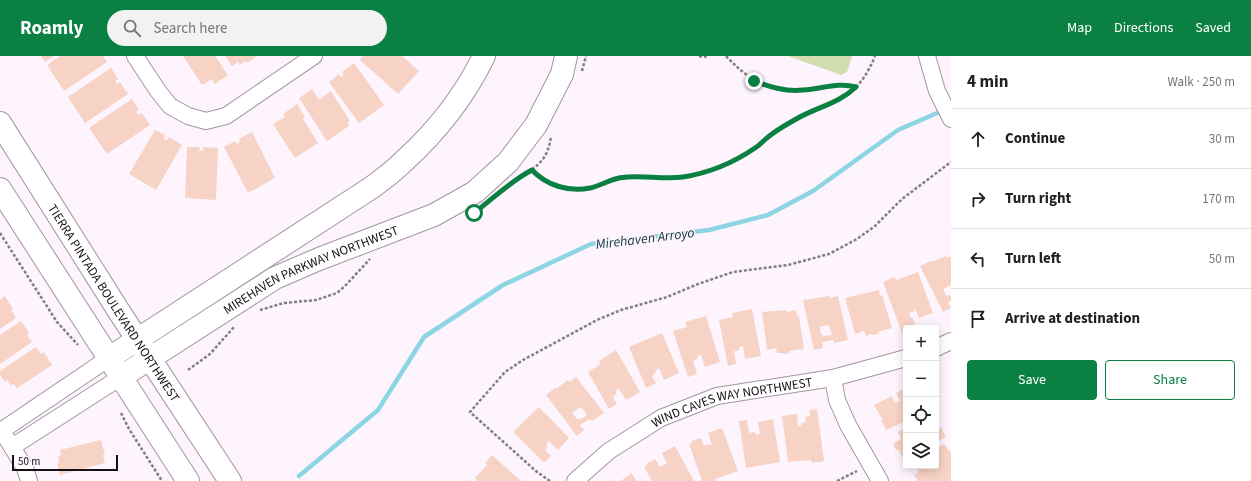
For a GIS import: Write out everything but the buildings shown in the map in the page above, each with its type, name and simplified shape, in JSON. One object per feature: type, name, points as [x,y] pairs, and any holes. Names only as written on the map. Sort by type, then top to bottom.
[{"type":"street","points":[[135,56],[158,91],[170,106],[188,116],[206,120],[226,116],[314,56]]},
{"type":"street","name":"MIREHAVEN PARKWAY NORTHWEST","points":[[1,430],[371,188],[404,162],[433,131],[461,95],[484,56]]},
{"type":"street","name":"MIREHAVEN PARKWAY NORTHWEST","points":[[12,447],[275,278],[319,259],[434,215],[475,192],[508,162],[536,125],[562,74],[566,56]]},
{"type":"street","points":[[927,57],[937,91],[951,119]]},
{"type":"street","name":"TIERRA PINTADA BOULEVARD NORTHWEST","points":[[0,123],[120,313],[230,481]]},
{"type":"street","points":[[0,189],[188,481]]},
{"type":"street","points":[[939,347],[951,341]]},
{"type":"street","name":"WIND CAVES WAY NORTHWEST","points":[[575,481],[608,451],[661,418],[717,396],[833,378],[903,359]]},
{"type":"street","points":[[833,378],[837,400],[848,425],[880,481]]},
{"type":"street","points":[[1,430],[25,468],[29,481]]},
{"type":"path","points":[[700,56],[708,56]]},
{"type":"path","points":[[726,56],[744,74],[754,81],[772,88],[802,91],[838,84],[856,87]]},
{"type":"path","points":[[514,181],[532,170],[554,186],[574,189],[590,188],[619,178],[683,177],[708,171],[728,164],[757,147],[771,134],[788,124],[847,95],[866,75],[875,56]]},
{"type":"path","points":[[550,481],[470,412],[505,372],[550,344],[597,320],[621,310],[667,297],[733,272],[788,265],[829,254],[857,239],[875,226],[902,199],[951,162]]},
{"type":"path","points":[[0,233],[57,322],[81,348]]},
{"type":"path","points":[[257,311],[284,303],[316,300],[337,293],[375,256]]},
{"type":"path","points":[[188,370],[210,354],[236,325]]},
{"type":"path","points":[[120,411],[129,429],[162,481]]},
{"type":"path","points":[[838,481],[857,471]]},
{"type":"green space","points":[[788,56],[852,56],[847,72],[841,75]]},
{"type":"waterway","name":"Mirehaven Arroyo","points":[[299,476],[378,410],[424,337],[503,285],[591,244],[709,230],[768,215],[813,191],[898,130],[944,110]]},
{"type":"route","points":[[474,213],[489,202],[508,184],[532,170],[554,186],[574,189],[590,188],[619,178],[683,177],[708,171],[728,164],[743,156],[757,147],[771,134],[800,117],[847,95],[856,87],[838,84],[802,91],[772,88],[754,81]]}]
